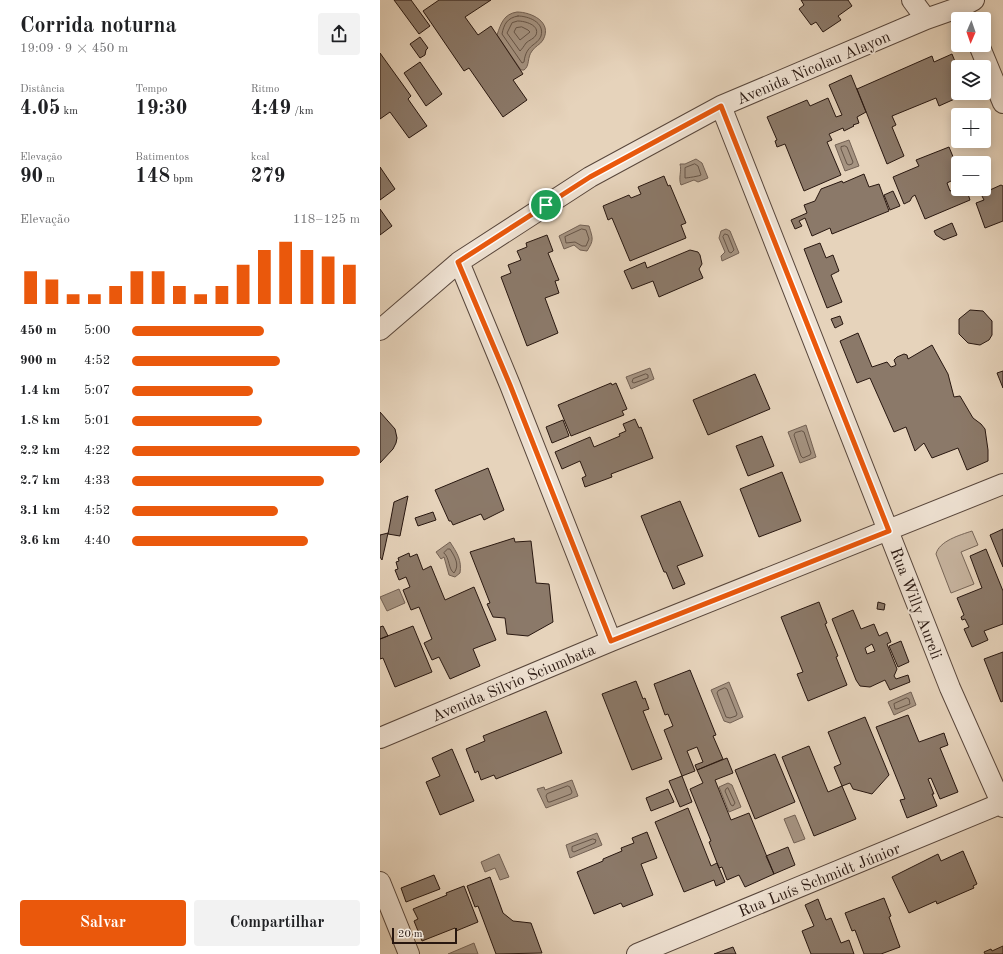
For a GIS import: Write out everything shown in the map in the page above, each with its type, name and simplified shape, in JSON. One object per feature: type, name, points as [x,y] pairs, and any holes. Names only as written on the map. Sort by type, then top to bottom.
[{"type":"street","points":[[912,0],[926,19]]},
{"type":"street","name":"Avenida Nicolau Alayon","points":[[380,330],[458,262],[590,177],[721,106],[926,19],[969,8]]},
{"type":"street","points":[[982,52],[1003,103]]},
{"type":"street","name":"Rua Willy Aureli","points":[[721,106],[950,688],[1002,805]]},
{"type":"street","points":[[458,262],[513,393],[611,641]]},
{"type":"street","name":"Avenida Silvio Sciumbata","points":[[380,738],[611,641],[889,531],[1003,484]]},
{"type":"street","name":"Rua Luís Schmidt Júnior","points":[[637,954],[1002,805]]},
{"type":"street","points":[[380,882],[409,954]]},
{"type":"shaded area","points":[[972,531],[978,545],[961,552],[974,584],[951,593],[936,554],[941,545]]},
{"type":"water","points":[[517,12],[523,12],[534,16],[543,23],[545,28],[543,40],[530,53],[527,66],[524,70],[521,70],[497,35],[506,17]]},
{"type":"water","points":[[849,140],[859,166],[845,171],[835,145]]},
{"type":"water","points":[[696,159],[702,163],[708,178],[698,182],[694,180],[681,185],[680,164],[685,164]]},
{"type":"water","points":[[580,225],[589,226],[592,242],[587,251],[580,250],[574,245],[564,249],[559,236]]},
{"type":"water","points":[[726,229],[730,231],[739,253],[722,261],[721,256],[725,252],[719,238],[721,231]]},
{"type":"water","points":[[650,368],[654,379],[631,389],[626,377]]},
{"type":"water","points":[[806,425],[816,457],[800,463],[788,432]]},
{"type":"water","points":[[450,542],[460,560],[460,573],[455,577],[449,575],[444,557],[441,559],[436,552]]},
{"type":"water","points":[[399,589],[405,603],[387,611],[380,597]]},
{"type":"water","points":[[729,682],[743,717],[730,723],[724,721],[711,690]]},
{"type":"water","points":[[911,692],[916,705],[894,715],[888,702]]},
{"type":"water","points":[[572,780],[578,796],[546,808],[537,789],[544,787],[545,790]]},
{"type":"water","points":[[728,783],[732,785],[741,807],[729,812],[719,787]]},
{"type":"water","points":[[795,815],[805,839],[794,843],[784,819]]},
{"type":"water","points":[[597,833],[602,845],[570,858],[566,845]]},
{"type":"water","points":[[499,854],[509,877],[500,880],[495,868],[485,872],[481,862]]},
{"type":"water","points":[[474,943],[478,954],[448,954]]},
{"type":"building","points":[[394,0],[411,0],[430,26],[419,34]]},
{"type":"building","points":[[439,0],[491,0],[465,17],[478,35],[491,26],[523,74],[513,80],[527,100],[503,117],[469,68],[464,71],[423,11]]},
{"type":"building","points":[[801,0],[848,0],[852,6],[838,16],[841,20],[823,32],[816,22],[811,25],[799,9],[804,5]]},
{"type":"building","points":[[420,37],[428,48],[425,55],[420,58],[410,44]]},
{"type":"building","points":[[380,53],[411,96],[408,99],[427,126],[409,138],[390,112],[380,119]]},
{"type":"building","points":[[952,54],[954,60],[951,60],[951,100],[952,100],[939,106],[936,98],[892,116],[896,125],[892,127],[904,156],[887,164],[857,89],[932,56],[934,62]]},
{"type":"building","points":[[420,62],[442,94],[426,106],[404,73]]},
{"type":"building","points":[[851,75],[866,112],[857,117],[859,123],[853,125],[854,126],[844,131],[843,128],[829,134],[832,140],[827,142],[841,175],[804,191],[785,144],[777,147],[775,141],[777,140],[767,117],[807,100],[810,106],[828,98],[836,117],[842,115],[829,85]]},
{"type":"building","points":[[949,147],[953,156],[951,156],[951,181],[947,183],[951,191],[951,196],[969,196],[970,200],[925,219],[915,195],[910,201],[904,204],[893,177],[919,166],[916,160]]},
{"type":"building","points":[[380,167],[395,189],[380,200]]},
{"type":"building","points":[[864,174],[869,187],[879,184],[889,211],[832,234],[830,228],[812,236],[805,218],[799,221],[802,226],[795,229],[791,220],[807,213],[804,205],[815,201],[821,189],[842,181],[843,183]]},
{"type":"building","points":[[664,176],[668,186],[670,185],[686,223],[681,225],[686,238],[630,261],[612,218],[608,220],[603,206],[629,195],[631,198],[641,194],[638,187]]},
{"type":"building","points":[[1001,185],[1003,186],[1003,221],[985,228],[976,203],[984,200],[982,196],[991,196],[991,190]]},
{"type":"building","points":[[893,191],[900,206],[890,210],[884,195]]},
{"type":"building","points":[[380,209],[392,226],[380,235]]},
{"type":"building","points":[[952,223],[957,235],[944,240],[936,235],[934,231]]},
{"type":"building","points":[[547,235],[553,251],[548,253],[559,280],[555,281],[559,293],[545,298],[558,333],[527,346],[501,277],[511,273],[508,265],[521,260],[517,251],[527,247],[526,243]]},
{"type":"building","points":[[820,243],[826,258],[833,255],[839,271],[831,275],[842,302],[827,308],[804,249]]},
{"type":"building","points":[[690,250],[698,252],[700,255],[702,264],[699,269],[703,278],[659,297],[653,281],[632,289],[624,271],[645,262],[647,268]]},
{"type":"building","points":[[970,310],[983,311],[992,321],[992,335],[989,340],[980,345],[968,343],[959,334],[959,319]]},
{"type":"building","points":[[840,316],[843,324],[835,328],[831,319]]},
{"type":"building","points":[[858,333],[872,367],[887,362],[891,367],[894,366],[896,365],[894,360],[897,357],[904,354],[907,355],[908,359],[932,345],[948,374],[954,397],[960,396],[973,418],[985,429],[988,461],[967,470],[958,448],[932,458],[924,443],[915,451],[906,427],[894,432],[870,378],[857,383],[840,341]]},
{"type":"building","points":[[1003,371],[1003,388],[997,373]]},
{"type":"building","points":[[755,374],[770,409],[708,435],[693,400]]},
{"type":"building","points":[[611,383],[612,385],[616,383],[627,409],[622,411],[624,415],[571,436],[558,405]]},
{"type":"building","points":[[380,412],[395,429],[397,438],[393,449],[380,463]]},
{"type":"building","points":[[635,419],[639,428],[641,427],[653,458],[611,474],[612,477],[585,487],[582,478],[586,476],[580,461],[562,469],[555,452],[590,437],[594,447],[620,436],[619,434],[626,431],[623,424]]},
{"type":"building","points":[[563,420],[569,436],[552,443],[546,427]]},
{"type":"building","points":[[762,436],[774,466],[748,476],[736,446]]},
{"type":"building","points":[[488,468],[504,510],[484,520],[481,514],[453,525],[451,521],[449,521],[435,490]]},
{"type":"building","points":[[782,472],[801,521],[759,537],[740,489]]},
{"type":"building","points":[[408,496],[400,536],[388,534],[394,502]]},
{"type":"building","points":[[680,501],[703,556],[677,566],[685,584],[673,589],[666,572],[664,572],[641,516]]},
{"type":"building","points":[[433,512],[436,520],[418,526],[415,518]]},
{"type":"building","points":[[1003,529],[1003,567],[990,535]]},
{"type":"building","points":[[388,533],[382,560],[380,557],[380,535]]},
{"type":"building","points":[[514,538],[515,542],[531,541],[536,583],[549,584],[553,622],[528,636],[507,634],[505,618],[493,617],[487,604],[490,603],[470,552]]},
{"type":"building","points":[[986,549],[1003,591],[1003,624],[984,631],[988,640],[972,647],[964,629],[969,627],[965,619],[962,620],[961,617],[964,615],[957,598],[982,588],[970,556]]},
{"type":"building","points":[[409,553],[410,557],[417,554],[423,570],[431,566],[445,600],[474,587],[496,640],[473,649],[480,666],[450,679],[439,657],[432,660],[424,643],[432,639],[419,607],[411,610],[403,590],[410,587],[406,577],[399,580],[395,570],[398,569],[396,562],[399,561],[398,558]]},
{"type":"building","points":[[819,602],[827,623],[825,624],[838,656],[836,657],[847,685],[808,701],[797,674],[803,672],[781,617]]},
{"type":"building","points":[[878,602],[885,604],[884,610],[877,609]]},
{"type":"building","points":[[853,610],[861,629],[874,624],[879,636],[887,632],[891,642],[887,644],[897,669],[894,676],[896,679],[908,675],[910,682],[890,690],[885,680],[870,687],[860,686],[856,680],[832,619]],"holes":[[[872,644],[875,651],[867,654],[865,648]]]},
{"type":"building","points":[[383,626],[388,636],[380,639],[380,627]]},
{"type":"building","points":[[413,626],[432,672],[395,687],[383,658],[380,659],[380,639]]},
{"type":"building","points":[[901,641],[909,662],[898,667],[889,646]]},
{"type":"building","points":[[1003,652],[1003,701],[1001,702],[984,659]]},
{"type":"building","points":[[690,670],[716,735],[713,736],[723,759],[697,770],[695,765],[703,762],[697,747],[687,751],[695,771],[682,776],[664,730],[673,726],[668,714],[665,715],[654,684]]},
{"type":"building","points":[[636,681],[643,699],[645,698],[649,709],[643,711],[662,759],[632,770],[602,694]]},
{"type":"building","points":[[546,711],[562,753],[496,779],[494,775],[481,780],[478,771],[475,773],[466,749],[485,741],[483,736]]},
{"type":"building","points":[[908,715],[919,742],[944,733],[948,745],[940,748],[958,792],[940,799],[931,778],[928,779],[937,806],[907,818],[900,800],[905,799],[876,727]]},
{"type":"building","points":[[865,717],[889,775],[872,794],[853,789],[850,783],[842,786],[834,767],[841,764],[828,732]]},
{"type":"building","points":[[809,746],[828,792],[842,786],[856,819],[814,836],[782,757]]},
{"type":"building","points":[[452,749],[474,801],[440,815],[426,782],[440,776],[432,758]]},
{"type":"building","points":[[775,754],[795,802],[755,819],[735,770]]},
{"type":"building","points":[[727,758],[733,773],[715,780],[731,820],[749,813],[774,874],[745,887],[739,875],[727,880],[722,867],[719,868],[709,842],[711,841],[690,789],[703,783],[697,770]]},
{"type":"building","points":[[682,776],[692,802],[680,807],[669,781]]},
{"type":"building","points":[[668,789],[674,802],[651,811],[646,798]]},
{"type":"building","points":[[688,808],[711,866],[717,863],[725,882],[716,886],[714,880],[684,892],[655,822]]},
{"type":"building","points":[[647,832],[657,858],[641,864],[653,895],[623,907],[621,903],[594,914],[577,872],[622,851],[621,848],[634,843],[632,838]]},
{"type":"building","points":[[788,847],[795,865],[774,874],[766,856]]},
{"type":"building","points":[[963,851],[977,884],[973,886],[974,888],[937,904],[936,901],[909,913],[892,877],[938,854],[941,861]]},
{"type":"building","points":[[434,875],[440,889],[406,902],[401,888]]},
{"type":"building","points":[[490,877],[503,913],[513,921],[531,923],[542,953],[496,954],[478,906],[475,907],[467,886]]},
{"type":"building","points":[[464,886],[478,922],[456,931],[455,928],[422,941],[414,921],[418,919],[413,909],[447,895],[446,893]]},
{"type":"building","points":[[884,898],[900,947],[881,954],[864,954],[855,930],[852,931],[845,913]]},
{"type":"building","points":[[818,899],[826,920],[831,918],[841,943],[849,940],[854,954],[811,954],[802,931],[814,926],[805,905]]},
{"type":"building","points":[[1003,946],[1003,954],[985,954],[984,952],[991,949],[992,951]]},
{"type":"building","points":[[733,947],[736,954],[714,954]]},
{"type":"route","points":[[721,106],[889,531],[611,641],[510,385],[458,262],[546,205],[590,177],[721,106]]}]
